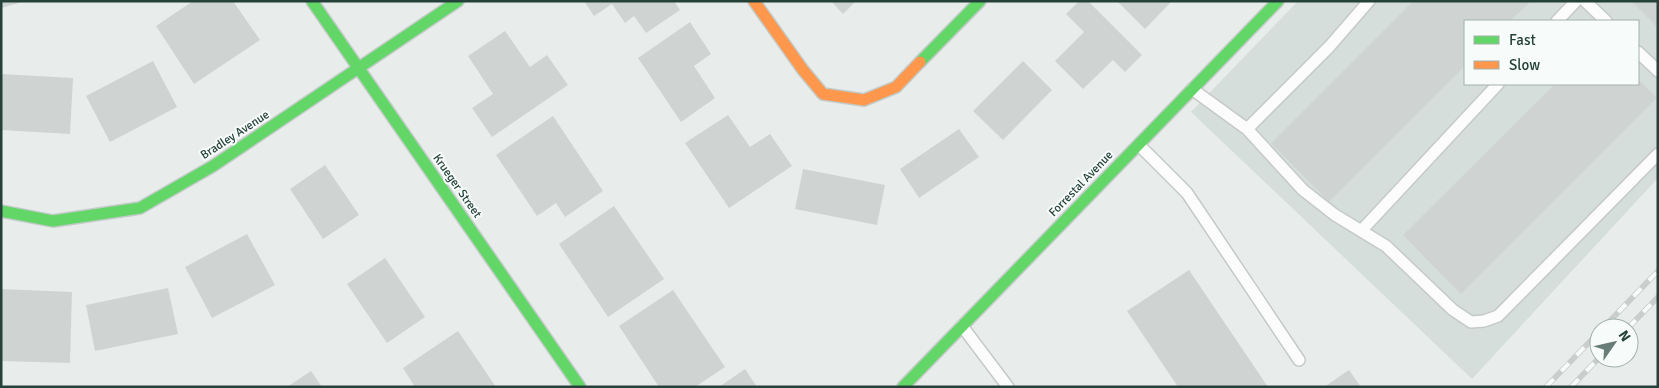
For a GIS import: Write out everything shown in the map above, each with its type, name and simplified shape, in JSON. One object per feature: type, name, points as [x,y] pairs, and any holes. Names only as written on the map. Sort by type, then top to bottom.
[{"type":"street","name":"Krueger Street","points":[[312,1],[580,387]]},
{"type":"street","name":"Bradley Avenue","points":[[1,212],[53,221],[140,208],[213,166],[458,1]]},
{"type":"street","points":[[754,1],[803,70],[823,94],[864,100],[896,86],[980,1]]},
{"type":"street","name":"Forrestal Avenue","points":[[903,387],[1278,1]]},
{"type":"lane","points":[[1247,130],[1329,47],[1368,1]]},
{"type":"lane","points":[[1558,20],[1576,1]]},
{"type":"lane","points":[[1584,1],[1605,20]]},
{"type":"lane","points":[[1639,53],[1658,71]]},
{"type":"lane","points":[[1361,231],[1497,85]]},
{"type":"lane","points":[[1192,89],[1247,130],[1303,190],[1335,215],[1386,246],[1453,310],[1472,322],[1484,321],[1498,316],[1658,154]]},
{"type":"lane","points":[[1139,145],[1187,194],[1299,360]]},
{"type":"lane","points":[[962,326],[1008,387]]},
{"type":"shaded area","points":[[1298,1],[1658,1],[1658,178],[1472,379],[1191,112]]},
{"type":"building","points":[[1,1],[22,1],[22,2],[1,8]]},
{"type":"building","points":[[193,1],[233,1],[260,40],[194,84],[156,26]]},
{"type":"building","points":[[584,1],[674,1],[680,10],[646,33],[634,16],[625,23],[612,4],[594,16]]},
{"type":"building","points":[[831,1],[856,1],[843,14]]},
{"type":"building","points":[[1079,1],[1088,1],[1142,55],[1125,72],[1113,60],[1083,89],[1055,61],[1084,32],[1066,14]]},
{"type":"building","points":[[1117,1],[1172,1],[1145,29]]},
{"type":"building","points":[[1413,1],[1531,1],[1511,20],[1464,20],[1464,67],[1329,202],[1271,143]]},
{"type":"building","points":[[1631,1],[1658,1],[1658,28]]},
{"type":"building","points":[[690,22],[711,54],[694,66],[715,98],[681,122],[638,58]]},
{"type":"building","points":[[505,31],[530,67],[547,55],[568,85],[492,137],[472,108],[493,94],[468,56]]},
{"type":"building","points":[[153,61],[177,107],[110,142],[86,96]]},
{"type":"building","points":[[1023,61],[1052,90],[1003,140],[973,111]]},
{"type":"building","points":[[1,74],[73,78],[70,134],[1,130]]},
{"type":"building","points":[[1639,80],[1657,98],[1461,294],[1403,235],[1554,85],[1639,85]]},
{"type":"building","points":[[728,115],[750,147],[770,134],[792,166],[729,208],[685,143]]},
{"type":"building","points":[[553,116],[603,191],[565,217],[556,203],[537,216],[496,155]]},
{"type":"building","points":[[959,129],[979,157],[919,198],[900,169]]},
{"type":"building","points":[[325,165],[359,215],[323,239],[290,189]]},
{"type":"building","points":[[803,169],[885,185],[877,225],[795,209]]},
{"type":"building","points":[[614,206],[664,279],[608,317],[559,244]]},
{"type":"building","points":[[247,234],[275,285],[212,318],[185,267]]},
{"type":"building","points":[[385,258],[425,317],[387,343],[347,284]]},
{"type":"building","points":[[1189,270],[1268,387],[1178,387],[1127,311]]},
{"type":"building","points":[[168,288],[178,334],[95,351],[86,305]]},
{"type":"building","points":[[1,289],[72,292],[70,363],[1,361]]},
{"type":"building","points":[[673,290],[725,367],[695,387],[659,387],[619,326]]},
{"type":"building","points":[[458,331],[496,387],[415,387],[403,368]]},
{"type":"building","points":[[745,369],[757,387],[719,387]]},
{"type":"building","points":[[1349,370],[1361,387],[1324,387]]},
{"type":"building","points":[[311,371],[322,387],[287,387]]},
{"type":"railway","points":[[1613,318],[1658,271]]},
{"type":"railway","points":[[1638,318],[1658,297]]},
{"type":"railway","points":[[1546,387],[1589,342]]},
{"type":"railway","points":[[1571,387],[1589,368]]},
{"type":"traffic: fast","points":[[312,1],[580,387]]},
{"type":"traffic: fast","points":[[1,211],[53,221],[140,208],[213,166],[458,1]]},
{"type":"traffic: fast","points":[[920,62],[980,1]]},
{"type":"traffic: fast","points":[[903,387],[1278,1]]},
{"type":"traffic: slow","points":[[754,1],[803,70],[823,94],[864,100],[896,87],[920,62]]}]
